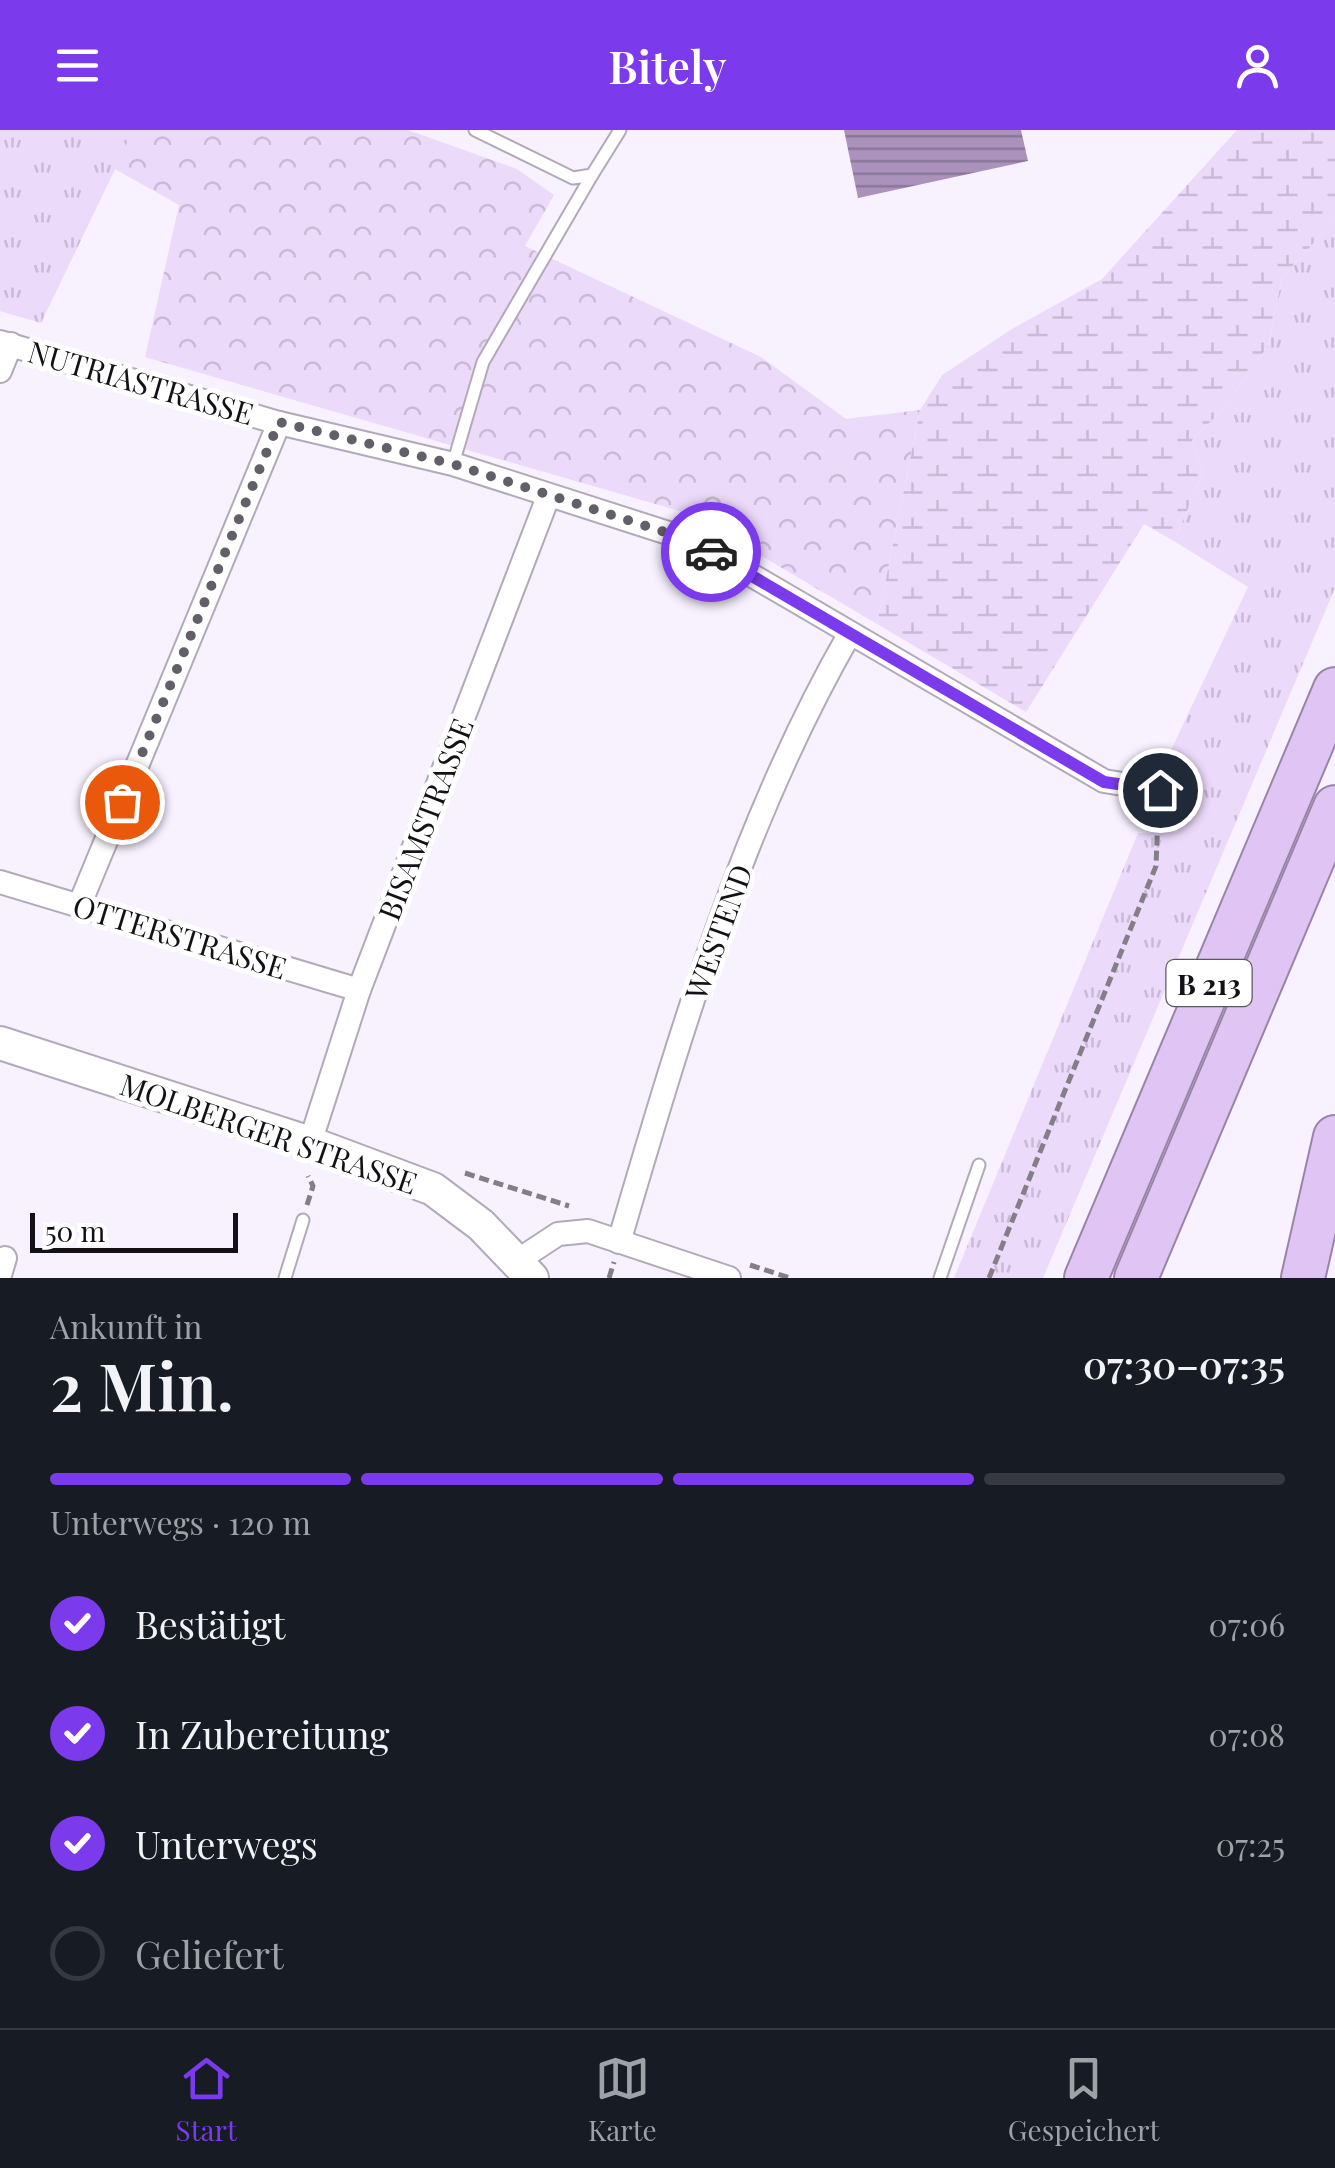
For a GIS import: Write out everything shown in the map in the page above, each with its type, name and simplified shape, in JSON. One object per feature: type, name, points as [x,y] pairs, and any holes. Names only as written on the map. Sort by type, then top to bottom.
[{"type":"highway","name":"B 213","points":[[1086,1278],[1335,689]]},
{"type":"highway","name":"B 213","points":[[1136,1278],[1335,808]]},
{"type":"highway","points":[[1302,1278],[1335,1137]]},
{"type":"main road","name":"MOLBERGER STRASSE","points":[[0,1043],[300,1140],[432,1188],[481,1225],[524,1270]]},
{"type":"street","name":"NUTRIASTRASSE","points":[[5,343],[279,422],[453,464],[693,541],[1104,782],[1160,790]]},
{"type":"street","points":[[0,371],[5,343]]},
{"type":"street","points":[[79,906],[279,422]]},
{"type":"street","name":"BISAMSTRASSE","points":[[300,1140],[548,497]]},
{"type":"street","name":"WESTEND","points":[[619,1242],[692,1001],[786,748],[849,635]]},
{"type":"street","name":"OTTERSTRASSE","points":[[0,882],[360,990]]},
{"type":"street","name":"MOLBERGER STRASSE","points":[[524,1270],[558,1234],[588,1231],[729,1278]]},
{"type":"lane","points":[[476,130],[573,178],[592,175]]},
{"type":"lane","points":[[453,464],[483,362],[620,130]]},
{"type":"lane","points":[[940,1278],[979,1164]]},
{"type":"lane","points":[[285,1278],[303,1220]]},
{"type":"path","points":[[988,1278],[1156,866],[1160,790]]},
{"type":"path","points":[[300,1140],[282,1166],[312,1178],[303,1220]]},
{"type":"green space","points":[[0,130],[134,130],[41,323],[0,311]]},
{"type":"green space","points":[[134,130],[408,130],[517,169],[554,195],[525,246],[761,357],[846,419],[920,410],[877,624],[690,514],[145,357],[179,205],[113,168]]},
{"type":"green space","points":[[1237,130],[1335,130],[1335,220],[1282,277],[1268,346],[1219,413],[1192,440],[1203,473],[1174,541],[1144,524],[1026,712],[877,624],[920,410],[942,375],[1012,329],[1102,279]]},
{"type":"green space","points":[[1335,220],[1335,588],[1043,1278],[954,1278],[1138,833],[1177,832],[1200,780],[1171,750],[1248,587],[1174,541],[1203,473],[1192,440],[1219,413],[1268,346],[1282,277]]},
{"type":"shaded area","points":[[844,130],[1021,130],[1028,161],[858,198]]},
{"type":"way so far","points":[[122,802],[279,422],[453,464],[693,541],[711,552]]},
{"type":"route","points":[[711,552],[1104,782],[1160,790]]}]
